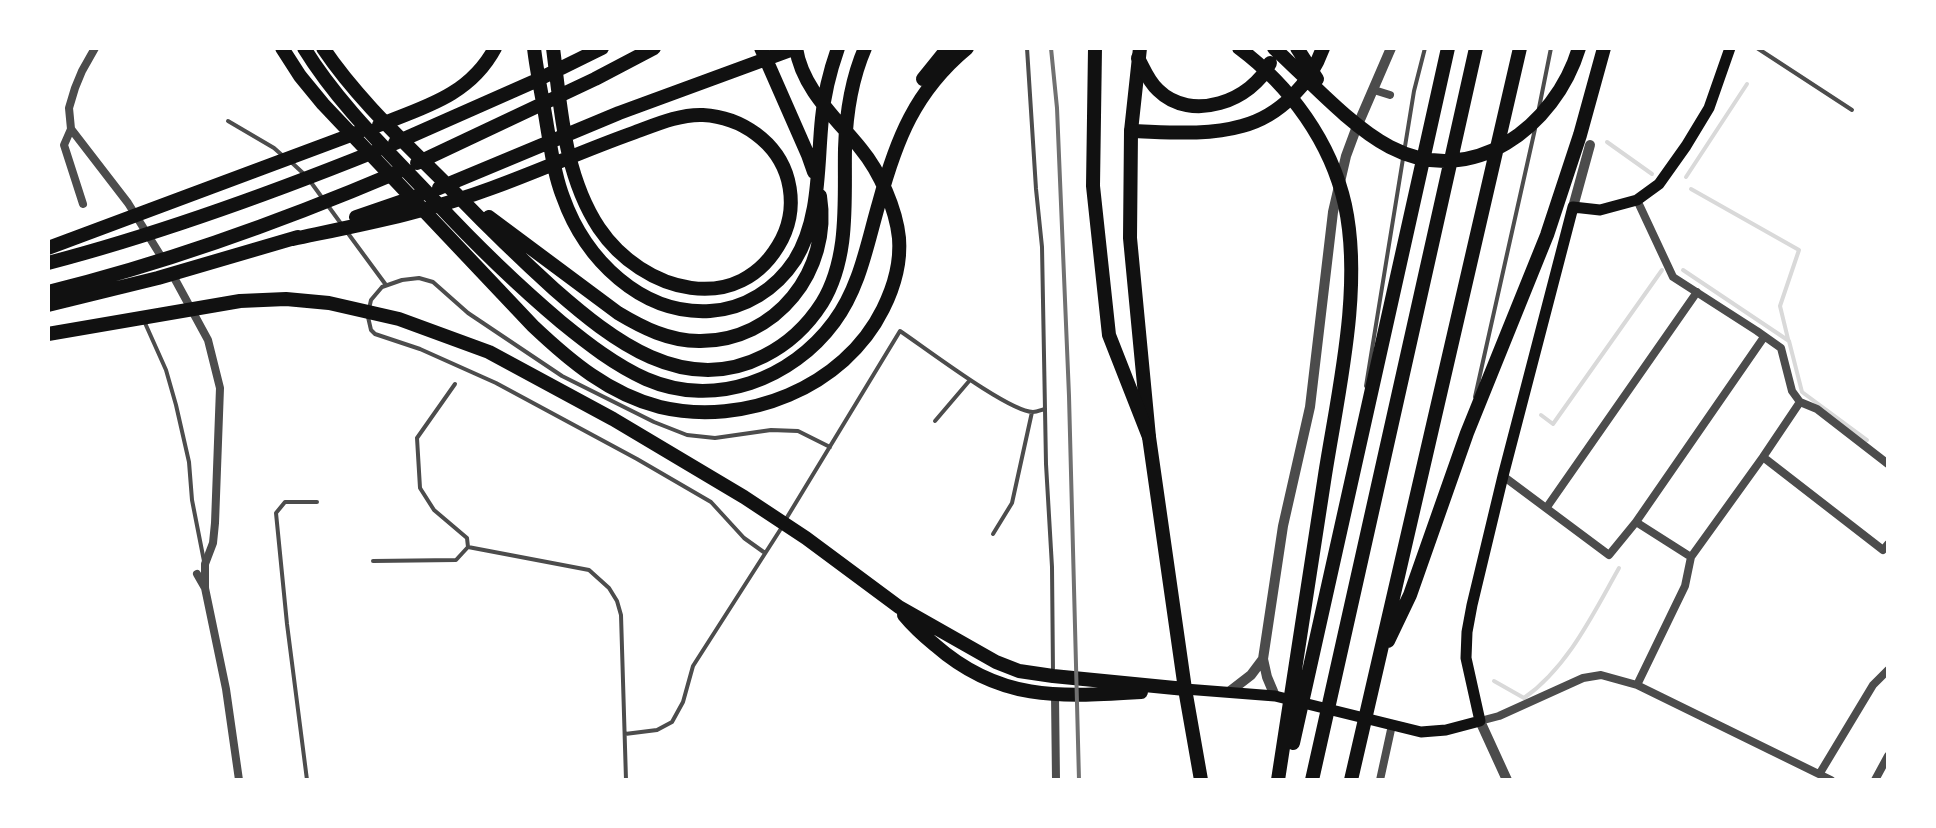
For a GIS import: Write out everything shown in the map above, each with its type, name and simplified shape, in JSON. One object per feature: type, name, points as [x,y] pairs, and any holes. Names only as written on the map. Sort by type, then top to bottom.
[{"type":"highway","points":[[48,305],[158,278],[293,239],[446,186],[619,113],[796,48],[803,73],[872,165],[893,209],[899,243],[895,279],[879,318],[856,348],[823,376],[791,394],[759,406],[706,412],[683,411],[631,398],[604,384],[561,353],[533,326],[433,219],[323,104],[282,48]]},
{"type":"highway","points":[[304,48],[327,84],[359,120],[474,242],[537,301]]},
{"type":"highway","points":[[323,48],[361,95],[450,188],[579,311],[632,348],[669,364],[687,369],[718,370],[755,361],[775,350],[793,337],[823,302],[839,260],[845,212],[848,111],[853,83],[865,48]]},
{"type":"highway","points":[[333,48],[361,95]]},
{"type":"highway","points":[[48,248],[433,104],[451,95],[479,73],[495,48]]},
{"type":"highway","points":[[534,48],[555,171],[575,225],[590,248],[630,288],[655,302],[694,312],[719,311],[762,294],[781,278],[794,261],[808,232],[814,203],[826,88],[838,48]]},
{"type":"highway","points":[[293,239],[364,224],[491,189],[562,161],[576,155],[618,138],[651,126],[679,117],[699,115],[737,123],[755,133],[769,145],[780,161],[791,195],[790,214],[786,231],[767,261],[738,282],[704,289],[668,284],[651,276],[620,253],[598,226],[573,170],[570,156],[567,142],[563,128],[553,48]]},
{"type":"highway","points":[[540,79],[591,48]]},
{"type":"highway","points":[[48,263],[204,215],[318,174],[540,79],[602,48]]},
{"type":"highway","points":[[48,292],[169,256],[295,213],[434,156],[654,48]]},
{"type":"highway","points":[[450,188],[637,324],[677,339],[698,341],[720,340],[749,330],[775,315],[802,286],[818,250],[822,220],[819,190],[808,155],[761,48]]},
{"type":"highway","points":[[433,219],[589,344],[649,380],[689,390],[740,387],[760,381],[802,357],[836,320],[848,300],[865,257],[897,131],[923,78],[948,48]]},
{"type":"highway","points":[[879,202],[901,134],[914,109],[929,84],[967,48]]},
{"type":"highway","points":[[1095,48],[1093,186],[1109,335],[1149,437]]},
{"type":"highway","points":[[1239,48],[1262,66],[1298,106],[1327,153],[1341,190],[1351,260],[1350,299],[1306,651],[1281,780]]},
{"type":"highway","points":[[1139,53],[1148,79],[1159,92],[1189,106],[1208,106],[1226,101],[1256,82],[1267,70],[1275,48],[1370,135],[1398,151],[1445,160],[1474,157],[1503,146],[1528,129],[1558,94],[1579,48]]},
{"type":"highway","points":[[1297,48],[1319,83],[1345,113]]},
{"type":"highway","points":[[1131,131],[1211,131],[1242,126],[1263,118],[1283,106],[1303,86],[1323,48]]},
{"type":"highway","points":[[1306,651],[1348,495],[1448,48]]},
{"type":"highway","points":[[1312,780],[1476,48]]},
{"type":"highway","points":[[1351,780],[1520,48]]},
{"type":"highway","points":[[1375,669],[1410,595],[1467,433],[1530,279],[1563,188],[1604,48]]},
{"type":"highway","points":[[1139,53],[1131,131],[1130,238],[1149,437],[1201,780]]},
{"type":"highway","points":[[48,334],[240,301],[286,299],[329,303],[399,319],[489,352],[613,419],[744,497],[899,607],[996,662],[1019,671],[1053,676],[1185,689]]},
{"type":"highway","points":[[899,607],[916,629],[953,662],[983,678],[1020,691],[1083,696],[1185,689]]},
{"type":"main road","points":[[1185,689],[1275,696],[1421,732],[1446,730],[1480,721],[1466,658],[1467,632],[1503,476],[1573,207],[1600,210],[1637,200],[1659,184],[1709,108],[1730,48]]},
{"type":"street","points":[[83,204],[64,145],[71,129],[69,108],[75,88],[95,48]]},
{"type":"street","points":[[1275,696],[1263,659],[1283,526],[1310,407],[1333,212],[1346,156],[1391,48]]},
{"type":"street","points":[[1374,90],[1390,95]]},
{"type":"street","points":[[71,129],[128,203],[183,291],[208,340],[220,388],[215,523],[213,543],[205,564],[205,588],[226,689],[239,780]]},
{"type":"street","points":[[1567,140],[1590,145],[1573,207]]},
{"type":"street","points":[[1637,200],[1673,277],[1781,348],[1792,391],[1800,402],[1817,409],[1888,464]]},
{"type":"street","points":[[1547,507],[1697,292]]},
{"type":"street","points":[[1503,476],[1609,555],[1636,522],[1764,337]]},
{"type":"street","points":[[1637,685],[1685,586],[1691,557],[1800,402]]},
{"type":"street","points":[[1763,457],[1883,550],[1888,544]]},
{"type":"street","points":[[1636,522],[1691,557]]},
{"type":"street","points":[[197,574],[205,588]]},
{"type":"street","points":[[1229,692],[1251,675],[1263,659]]},
{"type":"street","points":[[1820,773],[1873,685],[1888,670]]},
{"type":"street","points":[[1507,780],[1480,721],[1499,716],[1583,678],[1601,675],[1637,685],[1831,780]]},
{"type":"street","points":[[1055,695],[1056,780]]},
{"type":"street","points":[[1380,780],[1392,725]]},
{"type":"street","points":[[1875,780],[1888,756]]},
{"type":"lane","points":[[1027,48],[1042,247],[1053,676]]},
{"type":"lane","points":[[1348,495],[1414,91],[1425,48]]},
{"type":"lane","points":[[1467,433],[1551,48]]},
{"type":"lane","points":[[1757,48],[1852,110]]},
{"type":"lane","points":[[228,121],[274,148],[304,174],[386,285]]},
{"type":"lane","points":[[765,553],[744,538],[711,502],[637,459],[496,383],[420,349],[375,334],[368,316],[371,300],[382,287],[402,280],[419,278],[433,282],[480,321],[562,376],[654,422],[687,435],[715,438],[771,430],[798,431],[830,447]]},
{"type":"lane","points":[[142,317],[166,370],[176,405],[189,462],[192,500],[205,564]]},
{"type":"lane","points":[[625,734],[657,730],[672,722],[683,702],[693,666],[784,524],[900,331],[1011,404],[1032,412],[1045,409]]},
{"type":"lane","points":[[935,421],[970,379]]},
{"type":"lane","points":[[373,561],[456,560],[468,547],[467,538],[434,510],[420,488],[417,438],[455,384]]},
{"type":"lane","points":[[993,534],[1012,503],[1032,412]]},
{"type":"lane","points":[[307,780],[276,513],[285,502],[317,502]]},
{"type":"lane","points":[[468,547],[589,570],[609,588],[621,615],[626,780]]},
{"type":"waterway","points":[[1686,177],[1747,84]]},
{"type":"waterway","points":[[1607,142],[1652,174]]},
{"type":"waterway","points":[[1691,189],[1799,250],[1780,306],[1788,339]]},
{"type":"waterway","points":[[1541,415],[1553,424],[1662,270]]},
{"type":"waterway","points":[[1683,270],[1789,341],[1802,392],[1867,440]]},
{"type":"waterway","points":[[1494,681],[1524,698],[1540,685],[1578,639],[1619,568]]},
{"type":"railway","points":[[1051,48],[1057,108],[1069,396],[1079,780]]}]
